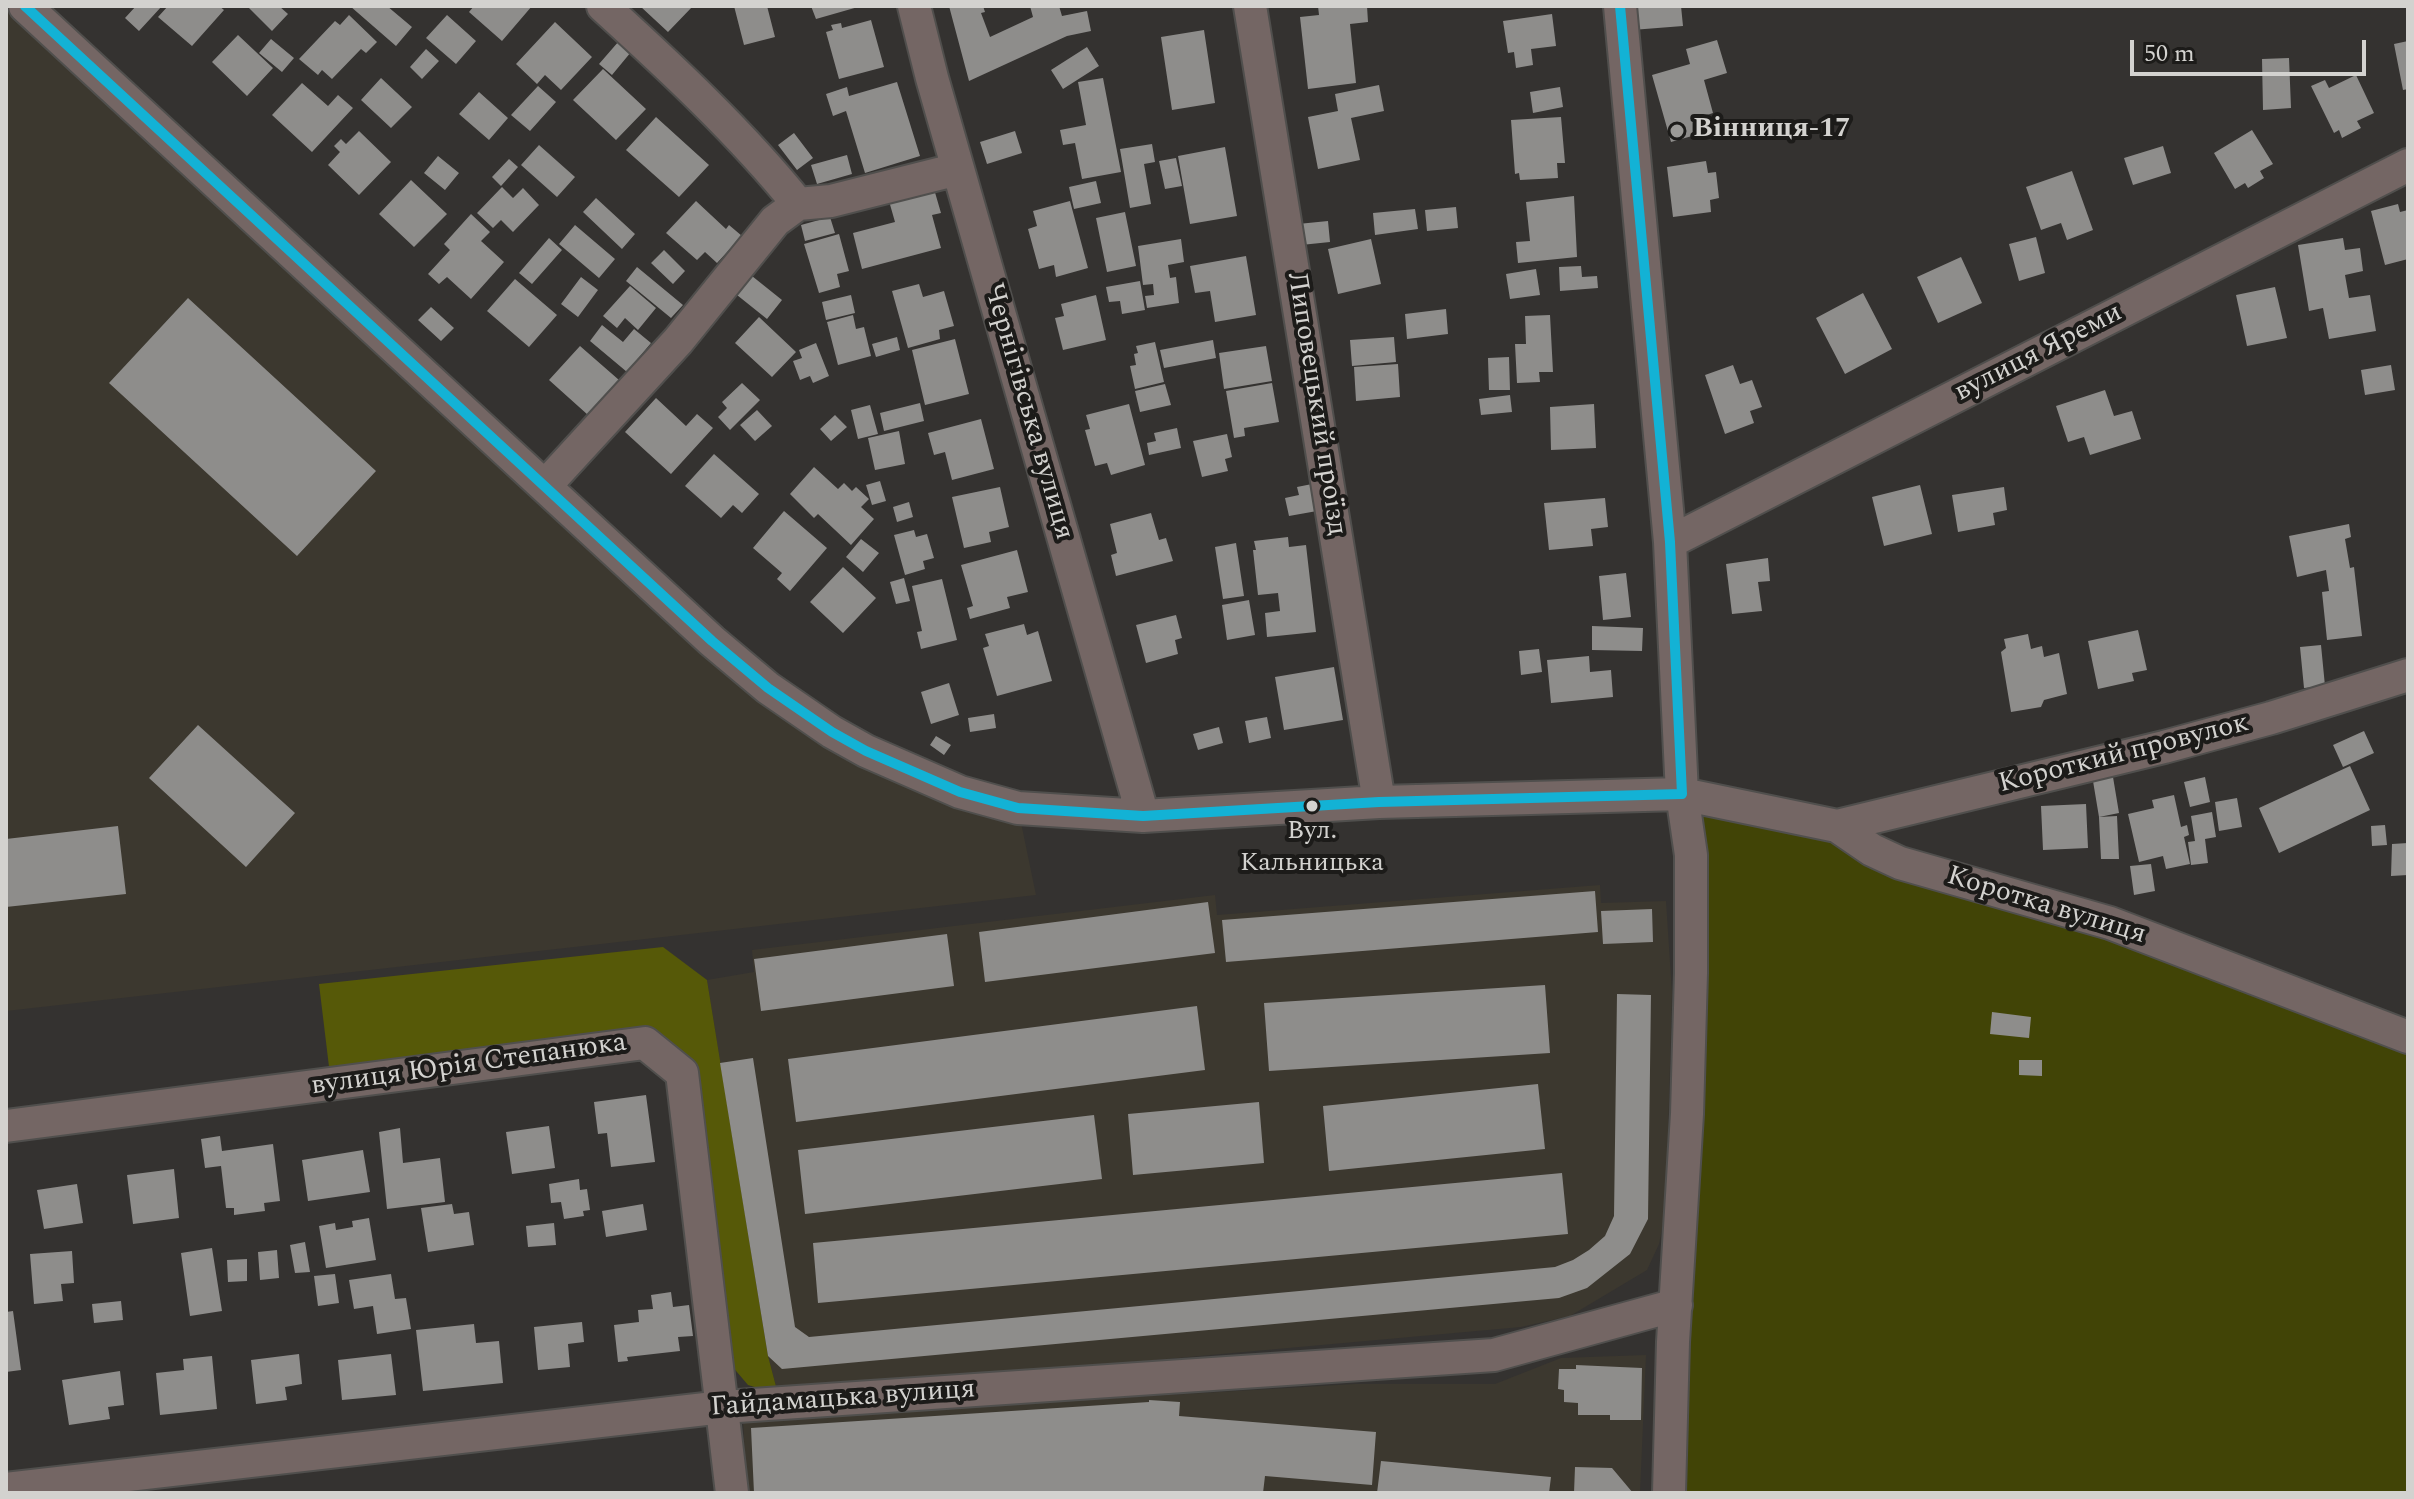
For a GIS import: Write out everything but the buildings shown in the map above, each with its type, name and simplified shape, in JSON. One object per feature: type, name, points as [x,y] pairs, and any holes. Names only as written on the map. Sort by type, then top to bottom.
[{"type":"street","name":"Коротка вулиця","points":[[25,6],[739,665],[799,710],[866,751],[903,769],[960,792],[1018,808],[1143,816],[1379,802],[1682,794],[1837,826],[1872,850],[1900,863],[2121,927],[2408,1037]]},
{"type":"street","points":[[603,6],[753,154],[798,204]]},
{"type":"street","name":"Чернігівська вулиця","points":[[914,6],[1143,816]]},
{"type":"street","name":"Липовецький проїзд","points":[[1250,6],[1379,802]]},
{"type":"street","points":[[1620,6],[1670,542],[1682,794],[1691,855],[1687,1114],[1669,1493]]},
{"type":"street","name":"вулиця Яреми","points":[[1670,542],[2408,165]]},
{"type":"street","points":[[545,486],[678,341],[775,221],[798,204],[831,201],[958,169]]},
{"type":"street","name":"Короткий провулок","points":[[1837,826],[2190,740],[2408,675]]},
{"type":"street","name":"вулиця Юрія Степанюка","points":[[6,1126],[94,1117],[645,1043],[682,1073],[732,1493]]},
{"type":"street","name":"Гайдамацька вулиця","points":[[6,1489],[723,1407],[1494,1355],[1676,1305]]},
{"type":"shaded area","points":[[6,6],[24,6],[768,688],[1018,808],[1036,895],[6,1011]]},
{"type":"shaded area","points":[[1682,794],[1837,826],[2408,1037],[2408,1493],[1669,1493]]},
{"type":"shaded area","points":[[1600,885],[1601,903],[1666,901],[1672,993],[1666,1209],[1659,1244],[1647,1270],[1570,1316],[1521,1327],[778,1394],[768,1356],[707,980],[754,972],[752,950],[1215,895],[1217,915]]},
{"type":"shaded area","points":[[663,947],[707,980],[768,1356],[778,1394],[748,1385],[731,1365],[688,1072],[648,1036],[330,1075],[319,984]]},
{"type":"shaded area","points":[[1646,1355],[1640,1493],[747,1493],[743,1420],[1355,1384],[1495,1384],[1561,1358]]},
{"type":"transit line","points":[[25,6],[712,641],[768,688],[832,732],[866,751],[960,792],[1018,808],[1143,816],[1379,802],[1682,794]]},
{"type":"transit line","points":[[1620,6],[1670,542],[1682,794]]},
{"type":"place","name":"Вінниця-17","points":[[1677,131]]},
{"type":"place","name":"Вул. Кальницька","points":[[1312,806]]}]
